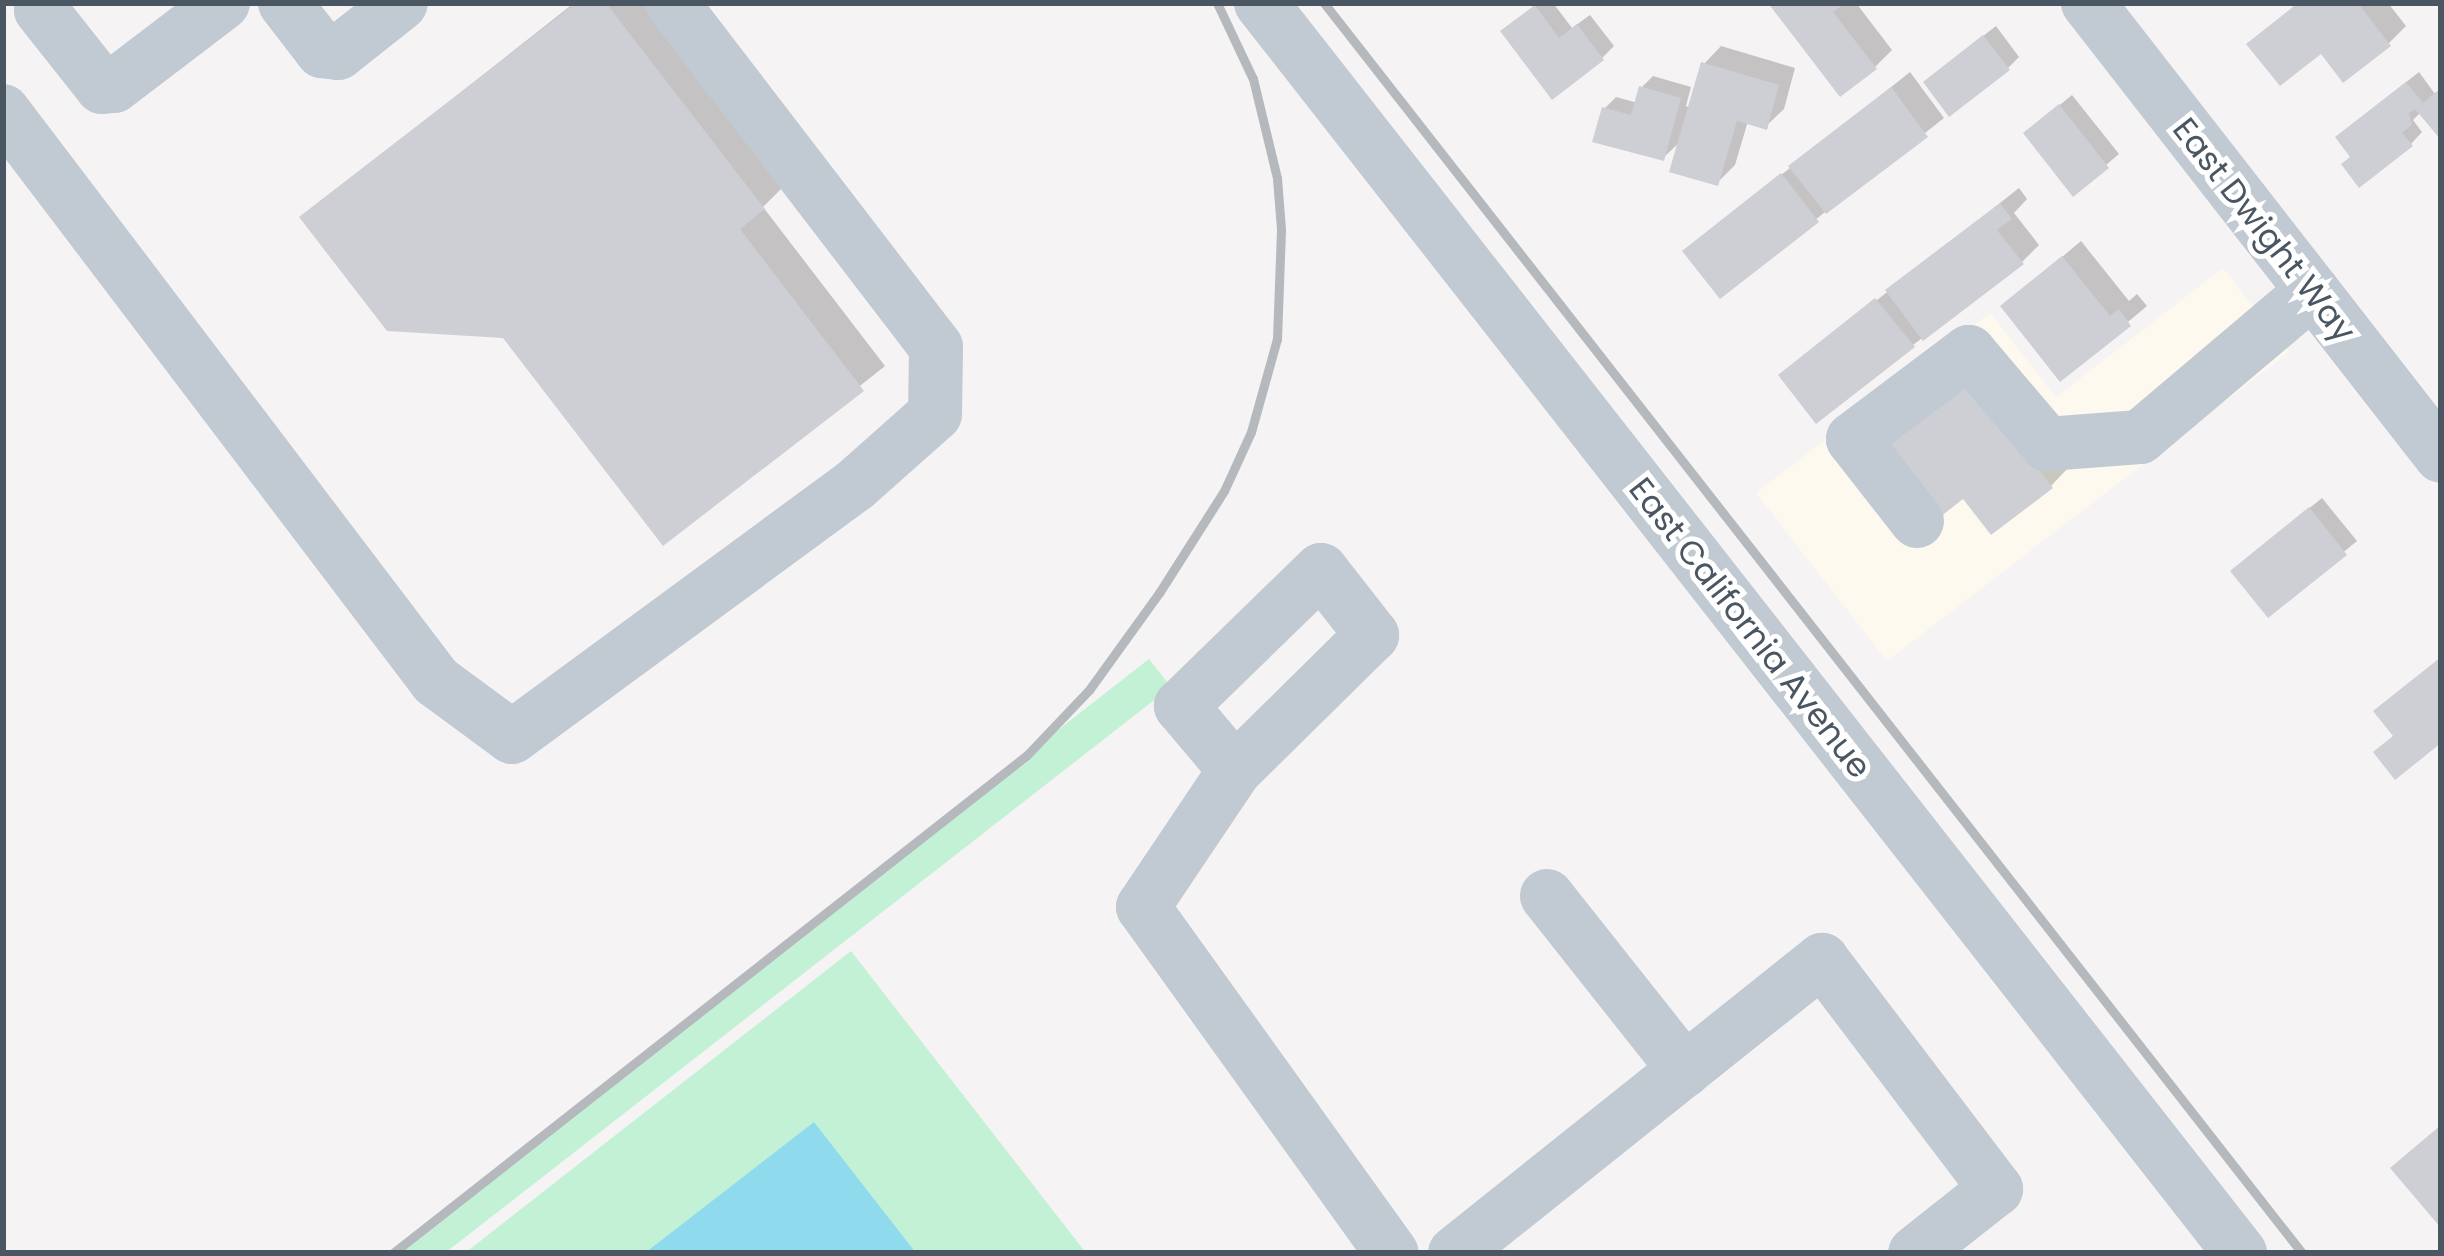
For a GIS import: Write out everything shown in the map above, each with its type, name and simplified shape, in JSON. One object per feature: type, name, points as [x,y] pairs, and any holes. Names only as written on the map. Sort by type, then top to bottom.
[{"type":"street","points":[[44,3],[41,10],[102,87],[114,86],[223,3]]},
{"type":"street","points":[[285,3],[322,51],[338,53],[401,3]]},
{"type":"street","points":[[3,111],[436,681],[512,737],[854,486],[935,414],[936,347],[672,3]]},
{"type":"street","name":"East California Avenue","points":[[1261,3],[2240,1253]]},
{"type":"street","name":"East Dwight Way","points":[[2088,3],[2441,456]]},
{"type":"street","points":[[1917,521],[1852,439],[1969,352],[2047,444],[2140,437],[2313,291]]},
{"type":"street","points":[[1235,770],[1143,907],[1392,1253]]},
{"type":"street","points":[[1547,896],[1684,1070]]},
{"type":"street","points":[[1455,1253],[1822,960],[1996,1189],[1915,1253]]},
{"type":"shaded area","points":[[2223,268],[2289,352],[1887,661],[1756,493],[1990,313],[2056,397]]},
{"type":"green space","points":[[1149,659],[1171,687],[445,1253],[387,1253]]},
{"type":"green space","points":[[851,951],[1086,1253],[465,1253]]},
{"type":"water","points":[[814,1122],[916,1253],[645,1253]]},
{"type":"building","points":[[576,3],[606,3],[765,209],[740,229],[864,391],[663,546],[503,338],[387,331],[299,217]]},
{"type":"building","points":[[1768,3],[1845,3],[1833,12],[1877,69],[1840,97]]},
{"type":"building","points":[[2298,3],[2358,3],[2391,46],[2343,83],[2321,54],[2280,86],[2246,44]]},
{"type":"building","points":[[1535,5],[1559,38],[1577,24],[1604,60],[1552,100],[1500,31]]},
{"type":"building","points":[[1983,35],[2010,70],[1949,117],[1923,82]]},
{"type":"building","points":[[1701,62],[1779,85],[1767,130],[1737,121],[1718,186],[1669,172]]},
{"type":"building","points":[[2406,82],[2423,103],[2441,88],[2441,140],[2415,109],[2409,113],[2412,125],[2402,133],[2413,146],[2359,188],[2341,164],[2350,157],[2335,137]]},
{"type":"building","points":[[1639,86],[1681,98],[1664,161],[1592,142],[1602,107],[1631,115]]},
{"type":"building","points":[[1891,87],[1928,137],[1826,214],[1788,166]]},
{"type":"building","points":[[2059,104],[2109,168],[2073,197],[2023,133]]},
{"type":"building","points":[[1781,173],[1819,222],[1720,299],[1682,251]]},
{"type":"building","points":[[2000,203],[2012,219],[1997,230],[2024,264],[1923,341],[1885,290]]},
{"type":"building","points":[[2062,256],[2110,316],[2119,309],[2131,326],[2060,382],[2000,306]]},
{"type":"building","points":[[1875,298],[1915,347],[1816,424],[1778,375]]},
{"type":"building","points":[[1962,371],[2053,488],[1991,535],[1963,499],[1931,524],[1869,443]]},
{"type":"building","points":[[2309,507],[2347,555],[2268,618],[2230,571]]},
{"type":"building","points":[[2441,657],[2441,743],[2395,780],[2373,752],[2393,736],[2373,711]]},
{"type":"building","points":[[2441,1125],[2441,1228],[2390,1168]]},
{"type":"railway","points":[[393,1253],[1027,755],[1089,690],[1159,593],[1224,491],[1251,432],[1277,339],[1281,229],[1277,178],[1253,79],[1217,3]]},
{"type":"railway","points":[[1324,3],[2302,1253]]}]
